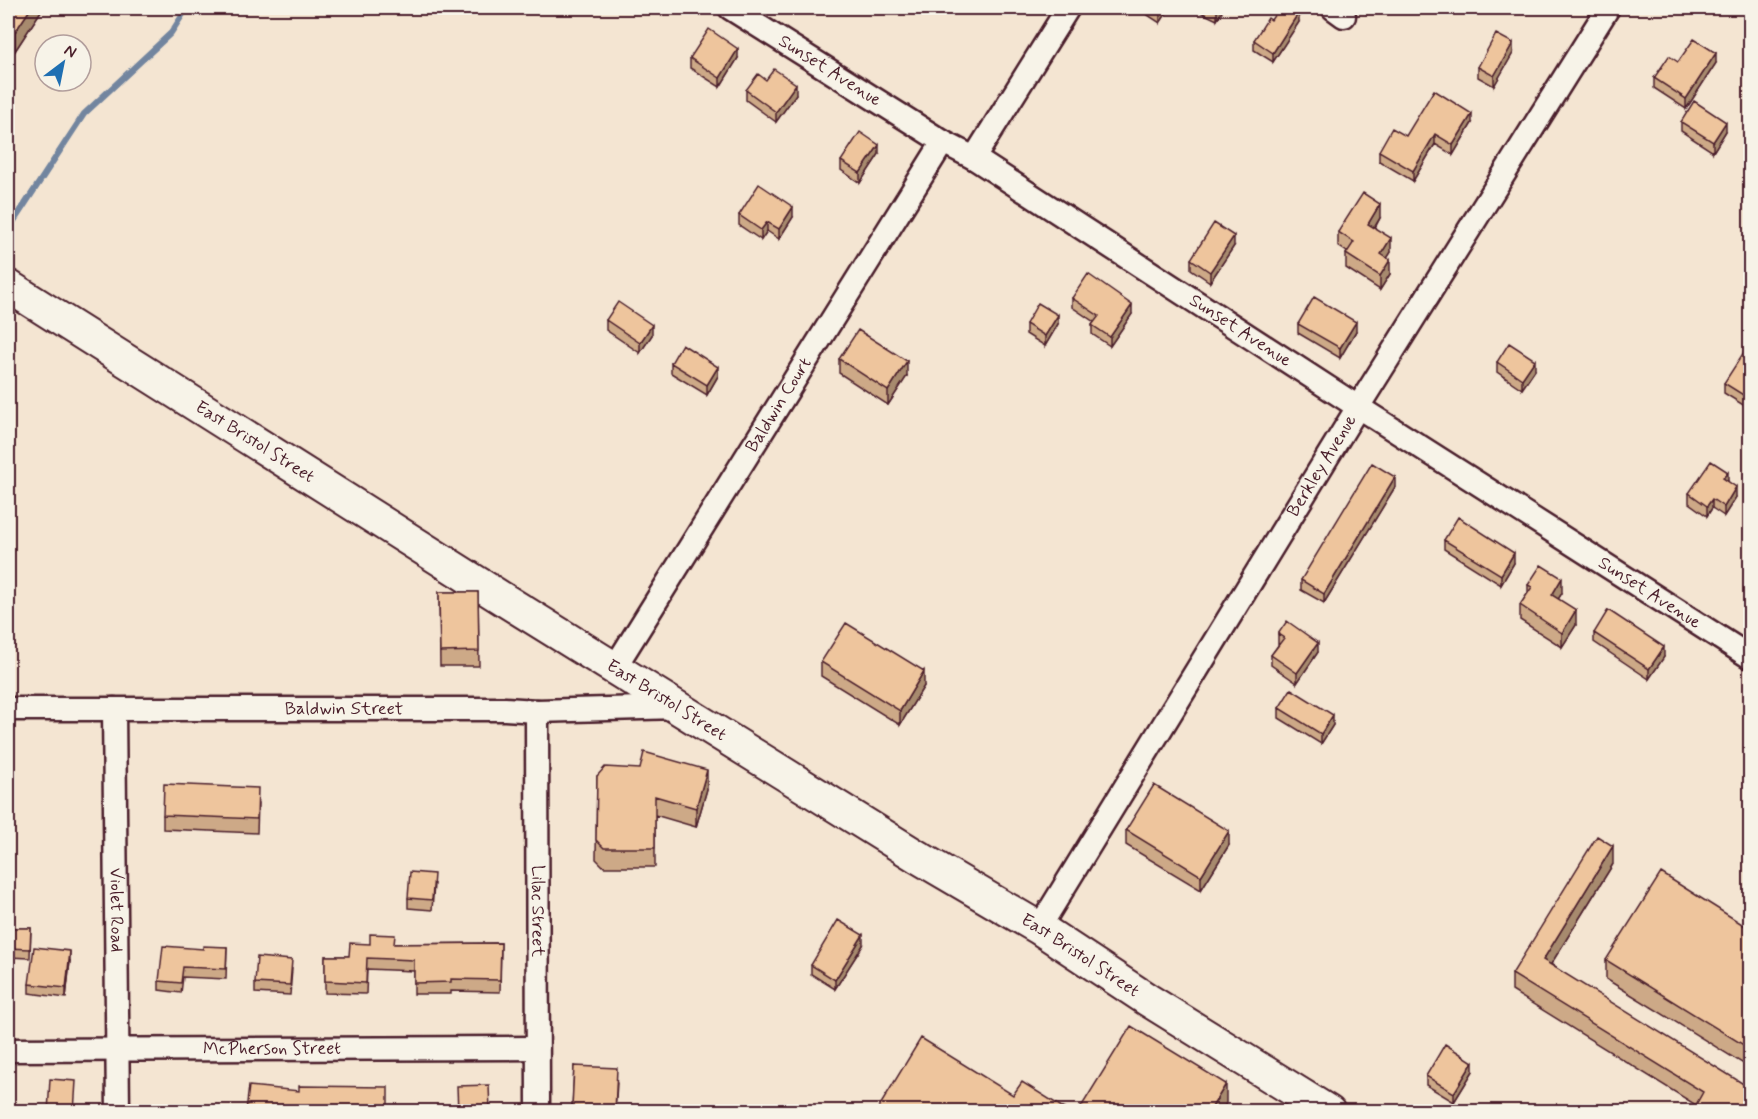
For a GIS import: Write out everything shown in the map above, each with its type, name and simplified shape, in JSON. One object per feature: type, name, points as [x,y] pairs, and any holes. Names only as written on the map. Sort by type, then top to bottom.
[{"type":"main road","name":"East Bristol Street","points":[[8,286],[493,593],[680,707],[918,857],[1039,928],[1148,1000],[1329,1112]]},
{"type":"street","name":"Sunset Avenue","points":[[730,8],[943,142],[974,158],[1750,657]]},
{"type":"street","points":[[974,158],[1068,8]]},
{"type":"street","name":"Berkley Avenue","points":[[1039,928],[1358,407],[1608,8]]},
{"type":"street","name":"Baldwin Court","points":[[615,668],[943,142]]},
{"type":"street","name":"Baldwin Street","points":[[8,709],[505,709],[537,711],[680,707]]},
{"type":"street","name":"Violet Road","points":[[114,709],[118,1112]]},
{"type":"street","name":"Lilac Street","points":[[537,711],[538,1112]]},
{"type":"street","name":"McPherson Street","points":[[8,1050],[537,1048]]},
{"type":"building","points":[[8,8],[31,8],[15,32],[8,28]]},
{"type":"building","points":[[1150,8],[1164,8],[1160,14]]},
{"type":"building","points":[[1279,8],[1292,8],[1299,12],[1273,53],[1254,40],[1268,18],[1271,20]]},
{"type":"building","points":[[709,29],[738,49],[720,78],[690,58]]},
{"type":"building","points":[[1496,34],[1513,43],[1494,76],[1478,67]]},
{"type":"building","points":[[1694,39],[1716,53],[1686,99],[1654,78],[1669,56],[1678,62]]},
{"type":"building","points":[[774,69],[796,84],[776,112],[746,90],[758,74],[766,80]]},
{"type":"building","points":[[1434,90],[1472,114],[1453,145],[1435,134],[1413,171],[1379,151],[1392,128],[1406,136]]},
{"type":"building","points":[[1694,101],[1726,122],[1713,142],[1681,122]]},
{"type":"building","points":[[860,132],[879,145],[860,173],[841,161]]},
{"type":"building","points":[[759,184],[793,207],[779,229],[767,222],[761,230],[739,215]]},
{"type":"building","points":[[1363,193],[1380,204],[1368,224],[1391,238],[1381,254],[1390,260],[1380,276],[1346,254],[1354,242],[1338,232]]},
{"type":"building","points":[[1214,223],[1234,236],[1210,272],[1191,259]]},
{"type":"building","points":[[1088,274],[1132,305],[1110,337],[1092,325],[1099,316],[1072,298]]},
{"type":"building","points":[[1314,297],[1356,322],[1340,348],[1298,324]]},
{"type":"building","points":[[618,302],[652,325],[640,343],[606,320]]},
{"type":"building","points":[[1038,303],[1058,315],[1045,336],[1026,324]]},
{"type":"building","points":[[858,330],[907,361],[888,391],[839,359]]},
{"type":"building","points":[[1509,343],[1535,360],[1522,379],[1497,362]]},
{"type":"building","points":[[682,344],[718,367],[707,385],[671,363]]},
{"type":"building","points":[[1744,352],[1750,356],[1750,395],[1748,398],[1724,383]]},
{"type":"building","points":[[1711,461],[1728,472],[1723,478],[1736,487],[1724,507],[1712,499],[1707,506],[1689,493]]},
{"type":"building","points":[[1372,463],[1395,477],[1324,594],[1301,580]]},
{"type":"building","points":[[1458,517],[1514,553],[1501,575],[1444,540]]},
{"type":"building","points":[[1541,565],[1562,578],[1552,595],[1576,610],[1562,633],[1520,605],[1532,587],[1528,585]]},
{"type":"building","points":[[439,592],[478,592],[479,651],[440,652]]},
{"type":"building","points":[[1608,610],[1664,647],[1649,669],[1594,633]]},
{"type":"building","points":[[1287,621],[1318,643],[1297,673],[1271,655],[1284,638],[1278,634]]},
{"type":"building","points":[[846,623],[924,671],[900,711],[821,662]]},
{"type":"building","points":[[1291,689],[1333,715],[1321,734],[1279,708]]},
{"type":"building","points":[[644,752],[707,770],[696,808],[655,796],[655,848],[604,848],[596,840],[597,776],[605,767],[640,769]]},
{"type":"building","points":[[164,784],[258,788],[257,819],[163,815]]},
{"type":"building","points":[[1154,785],[1229,831],[1201,876],[1126,830]]},
{"type":"building","points":[[1597,836],[1613,846],[1543,960],[1750,1088],[1750,1112],[1733,1110],[1732,1112],[1692,1112],[1703,1092],[1512,974]]},
{"type":"building","points":[[410,872],[434,874],[432,900],[408,898]]},
{"type":"building","points":[[1661,873],[1750,929],[1750,1049],[1606,960]]},
{"type":"building","points":[[838,920],[863,935],[835,980],[811,965]]},
{"type":"building","points":[[8,928],[31,928],[30,949],[8,948]]},
{"type":"building","points":[[370,934],[395,935],[394,944],[501,943],[500,980],[451,979],[451,982],[414,983],[414,960],[367,958],[366,983],[325,981],[325,956],[349,956],[350,943],[370,944]]},
{"type":"building","points":[[163,946],[203,949],[203,946],[227,947],[226,969],[183,967],[181,983],[159,981]]},
{"type":"building","points":[[34,947],[70,951],[66,988],[29,984]]},
{"type":"building","points":[[257,957],[292,960],[290,985],[255,983]]},
{"type":"building","points":[[1131,1026],[1226,1084],[1209,1112],[1078,1112]]},
{"type":"building","points":[[921,1038],[1013,1095],[1022,1082],[1070,1112],[876,1112]]},
{"type":"building","points":[[1445,1044],[1473,1062],[1454,1093],[1426,1076]]},
{"type":"building","points":[[574,1066],[617,1068],[615,1112],[584,1112],[584,1108],[572,1107]]},
{"type":"building","points":[[50,1079],[76,1081],[74,1112],[48,1112]]},
{"type":"building","points":[[489,1085],[490,1112],[458,1112],[457,1086]]},
{"type":"building","points":[[249,1086],[299,1091],[299,1086],[388,1087],[388,1112],[246,1111]]},
{"type":"waterway","points":[[8,230],[84,114],[171,33],[187,8]]}]
